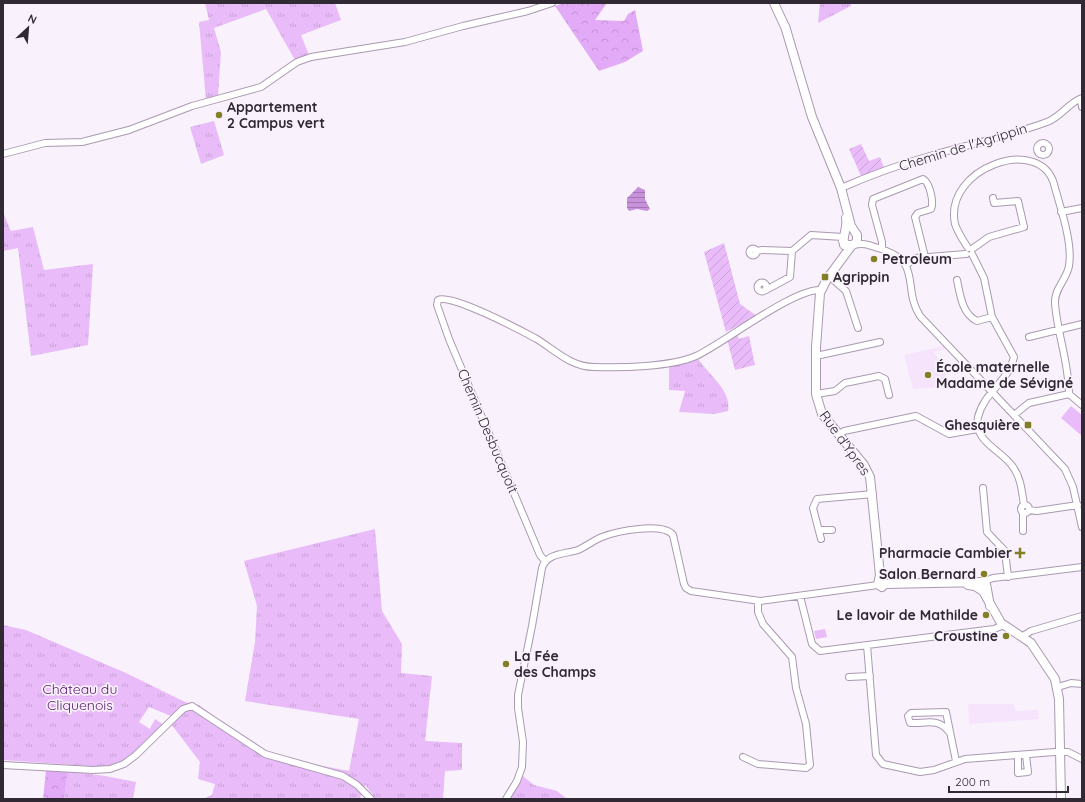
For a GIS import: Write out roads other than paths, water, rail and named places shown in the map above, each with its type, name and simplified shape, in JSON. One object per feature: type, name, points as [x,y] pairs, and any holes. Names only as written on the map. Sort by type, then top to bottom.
[{"type":"main road","name":"Rue d'Ypres","points":[[774,3],[796,50],[808,104],[841,188],[851,226],[856,234]]},
{"type":"main road","name":"Rue d'Ypres","points":[[838,263],[843,252],[843,237],[847,224],[844,197]]},
{"type":"main road","points":[[850,230],[856,234],[857,241],[853,245],[846,244],[843,237],[850,230]]},
{"type":"main road","name":"Rue d'Ypres","points":[[853,245],[838,263],[821,290],[816,356],[816,394],[821,411],[866,467],[870,477],[873,494],[881,583]]},
{"type":"main road","points":[[881,583],[944,583],[982,586],[990,606],[998,619],[1004,625],[1023,636],[1031,643],[1053,674],[1058,687],[1061,799]]},
{"type":"street","points":[[3,154],[45,143],[87,141],[129,130],[192,106],[260,88],[297,62],[311,57],[405,42],[458,27],[528,11],[552,3]]},
{"type":"street","points":[[1081,98],[1082,107]]},
{"type":"street","name":"Chemin de l'Agrippin","points":[[841,188],[886,170],[932,155],[996,139],[1048,122],[1059,115],[1072,102],[1081,98]]},
{"type":"street","points":[[1037,163],[1041,155]]},
{"type":"street","points":[[1080,509],[1026,511],[1021,508],[1024,505],[1020,483],[1014,468],[983,438],[978,429],[978,418],[981,408],[991,391],[1008,372],[1014,358],[992,317],[984,278],[958,232],[954,217],[956,203],[963,185],[978,173],[1005,162],[1023,160],[1037,163],[1045,168],[1052,177],[1067,236],[1069,266],[1055,298],[1058,329],[1067,374],[1069,394],[1082,405]]},
{"type":"street","points":[[882,249],[882,242],[872,205],[873,199],[923,179],[928,183],[933,205],[931,209],[918,213],[915,218],[925,257]]},
{"type":"street","points":[[906,265],[915,258],[970,251],[989,237],[1024,227],[1018,201],[998,204],[994,203],[993,198]]},
{"type":"street","points":[[1061,212],[1082,208]]},
{"type":"street","points":[[856,234],[867,244]]},
{"type":"street","points":[[757,252],[762,250],[792,251],[810,235],[843,237]]},
{"type":"street","points":[[853,245],[867,244],[882,249],[896,255],[906,265],[916,309],[920,316],[1062,464],[1072,482],[1080,509],[1082,527]]},
{"type":"street","points":[[766,290],[790,277],[792,251]]},
{"type":"street","points":[[829,276],[846,291],[858,328]]},
{"type":"street","points":[[957,280],[964,307],[973,319],[977,321],[992,317]]},
{"type":"street","name":"Chemin Desbucquoit","points":[[544,561],[540,555],[448,339],[437,305],[439,299],[448,299],[489,315],[533,337],[575,364],[596,367],[654,364],[692,357],[778,307],[805,293],[821,290]]},
{"type":"street","points":[[1029,337],[1082,324]]},
{"type":"street","points":[[816,356],[880,342]]},
{"type":"street","points":[[816,394],[835,391],[845,383],[880,376],[885,379],[890,394]]},
{"type":"street","points":[[1014,415],[1022,406],[1031,402],[1069,394]]},
{"type":"street","points":[[839,434],[844,431],[916,416],[949,434],[978,429]]},
{"type":"street","points":[[983,488],[988,532],[1005,551],[1005,577]]},
{"type":"street","points":[[821,539],[813,508],[817,499],[873,494]]},
{"type":"street","points":[[1023,531],[1026,511]]},
{"type":"street","points":[[506,799],[517,781],[522,767],[524,742],[518,708],[518,695],[544,561],[551,557],[579,549],[607,536],[629,531],[665,529],[673,535],[682,578],[688,590],[758,601],[881,583]]},
{"type":"street","points":[[819,530],[832,530]]},
{"type":"street","points":[[982,586],[991,581],[1005,577],[1082,568]]},
{"type":"street","points":[[800,596],[813,646],[822,651],[996,628],[1004,625]]},
{"type":"street","points":[[744,757],[758,764],[806,768],[810,765],[806,724],[796,688],[792,657],[787,649],[768,631],[761,621],[758,612],[758,601]]},
{"type":"street","points":[[1023,636],[1027,633],[1082,616]]},
{"type":"street","points":[[867,645],[876,753],[880,762],[920,772],[934,770],[956,761],[1060,751],[1068,752],[1082,759]]},
{"type":"street","points":[[849,677],[870,676]]},
{"type":"street","points":[[1058,687],[1071,683],[1082,684]]},
{"type":"street","points":[[3,765],[93,770],[114,768],[134,757],[183,709],[192,706],[199,708],[261,752],[278,759],[343,776],[357,785],[371,799]]},
{"type":"street","points":[[949,732],[942,725],[935,722],[910,723],[908,721],[908,716],[911,714],[945,712],[947,714],[949,732],[956,761]]},
{"type":"street","points":[[1018,756],[1018,773],[1028,772],[1026,755]]},
{"type":"place","name":"Appartement 2 Campus vert","points":[[219,115]]},
{"type":"place","name":"Petroleum","points":[[874,259]]},
{"type":"place","name":"Agrippin","points":[[825,277]]},
{"type":"place","name":"École maternelle Madame de Sévigné","points":[[928,375]]},
{"type":"place","name":"Ghesquière","points":[[1028,425]]},
{"type":"place","name":"Pharmacie Cambier","points":[[1020,553]]},
{"type":"place","name":"Salon Bernard","points":[[984,574]]},
{"type":"place","name":"Le lavoir de Mathilde","points":[[986,615]]},
{"type":"place","name":"Croustine","points":[[1006,636]]},
{"type":"place","name":"La Fée des Champs","points":[[506,664]]},
{"type":"park label","name":"Château du Cliquenois","points":[[80,698]]}]
